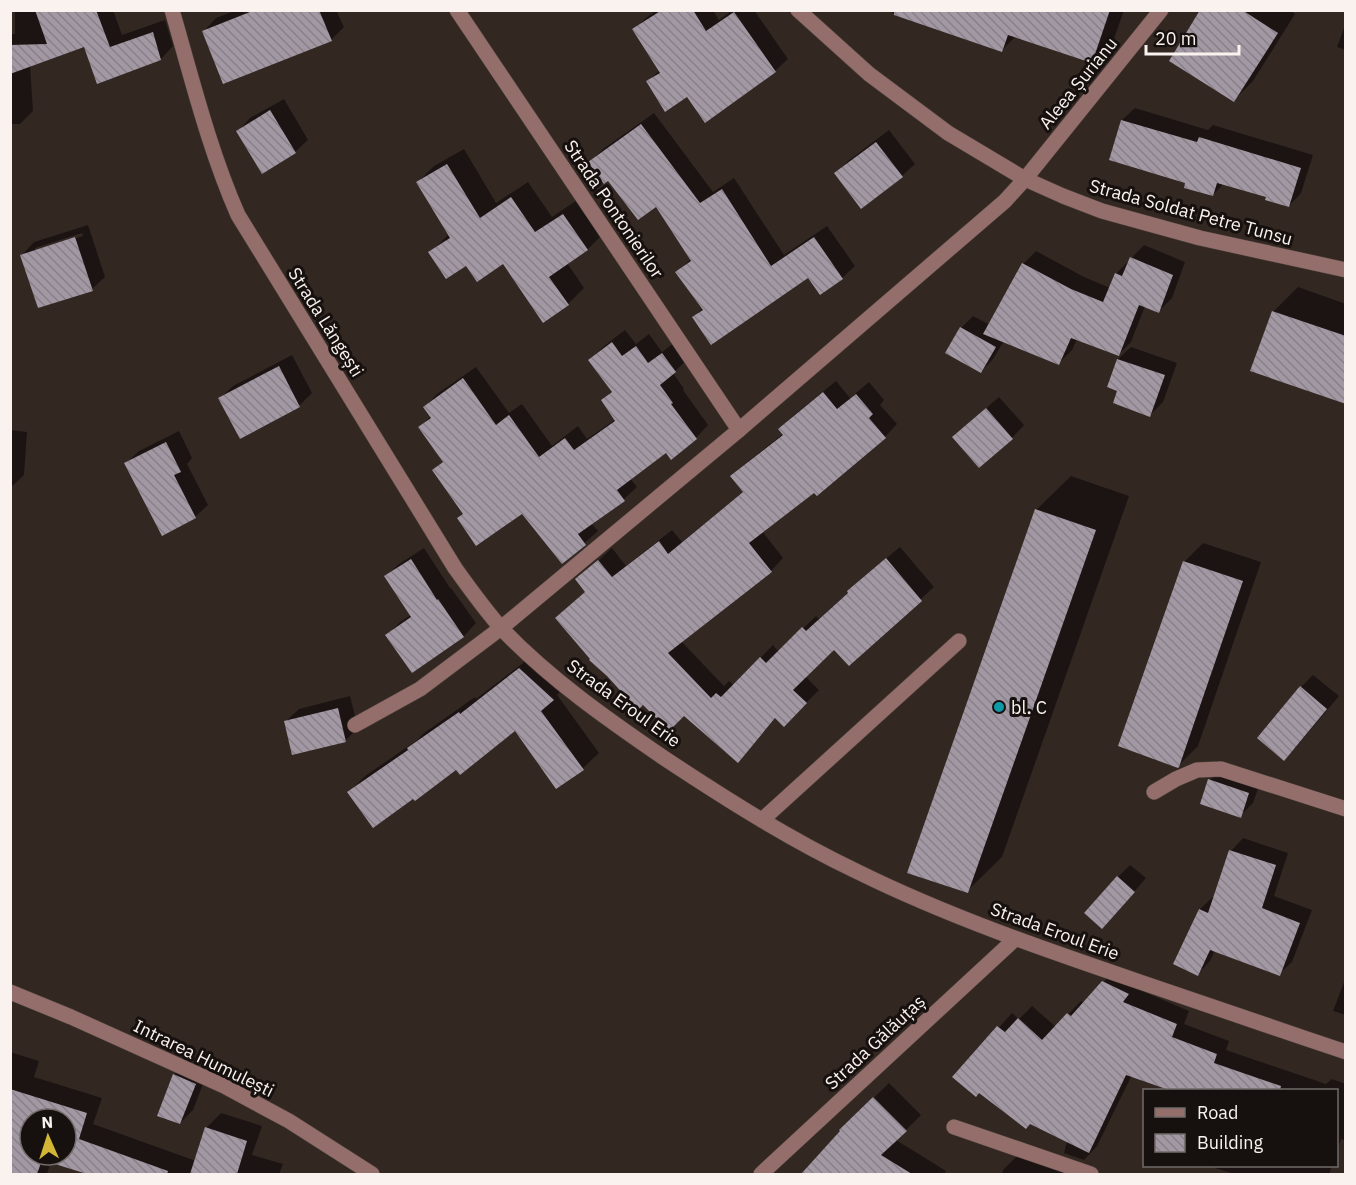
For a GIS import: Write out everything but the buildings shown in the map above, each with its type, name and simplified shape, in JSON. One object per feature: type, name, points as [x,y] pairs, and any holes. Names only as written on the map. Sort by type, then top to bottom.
[{"type":"street","name":"Strada Lăngești","points":[[172,10],[214,154],[238,215],[455,568],[501,628]]},
{"type":"street","name":"Strada Pontonierilor","points":[[457,10],[740,430]]},
{"type":"street","name":"Strada Soldat Petre Tunsu","points":[[798,10],[869,74],[948,133],[1025,179],[1102,211],[1211,241],[1346,270]]},
{"type":"street","name":"Aleea Șurianu","points":[[1025,179],[1161,10]]},
{"type":"street","points":[[355,725],[420,689],[501,628],[740,430],[1005,201],[1025,179]]},
{"type":"street","name":"Strada Eroul Erie","points":[[501,628],[543,668],[620,728],[762,820],[856,871],[1015,939],[1346,1052]]},
{"type":"street","points":[[762,820],[959,641]]},
{"type":"street","points":[[1154,792],[1197,770],[1221,769],[1346,809]]},
{"type":"street","name":"Strada Gălăuțaș","points":[[761,1174],[1015,939]]},
{"type":"street","name":"Intrarea Humulești","points":[[10,992],[224,1086],[289,1121],[372,1174]]},
{"type":"street","points":[[954,1128],[1090,1174]]},
{"type":"place","name":"bl. C","points":[[999,707]]}]
